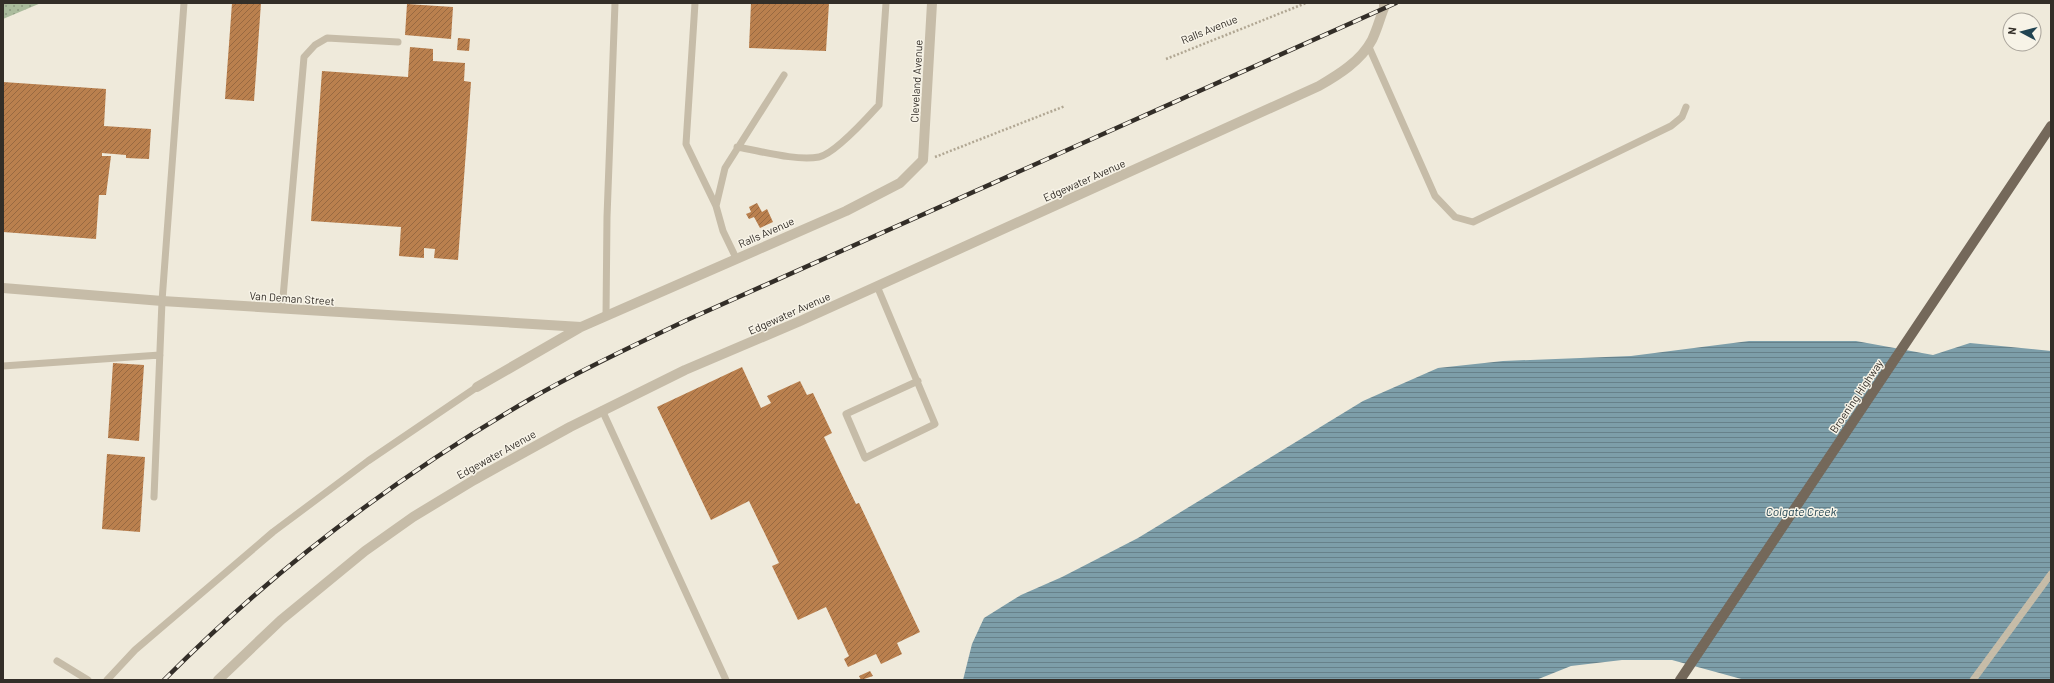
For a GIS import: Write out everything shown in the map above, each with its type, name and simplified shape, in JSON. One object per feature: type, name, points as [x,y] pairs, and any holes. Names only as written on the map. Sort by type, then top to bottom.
[{"type":"main road","name":"Broening Highway","points":[[1680,680],[2051,126]]},
{"type":"street","name":"Cleveland Avenue","points":[[923,160],[932,3]]},
{"type":"street","name":"Edgewater Avenue","points":[[218,680],[281,620],[365,550],[413,517],[474,480],[602,410],[685,370],[877,286],[1319,86],[1339,74],[1368,45],[1384,6]]},
{"type":"street","name":"Ralls Avenue","points":[[477,387],[581,327],[846,210],[900,183],[923,160]]},
{"type":"street","name":"Van Deman Street","points":[[3,288],[162,301],[581,327]]},
{"type":"lane","points":[[154,497],[162,301],[184,3]]},
{"type":"lane","points":[[606,316],[607,217],[615,3]]},
{"type":"lane","points":[[695,3],[686,144],[716,206],[723,231],[736,258]]},
{"type":"lane","points":[[737,147],[799,157],[821,157],[846,140],[879,105],[886,3]]},
{"type":"lane","points":[[282,309],[304,57],[315,45],[328,38],[398,42]]},
{"type":"lane","points":[[1368,45],[1435,196],[1455,217],[1473,222],[1672,126],[1682,117],[1686,107]]},
{"type":"lane","points":[[716,206],[724,168],[784,75]]},
{"type":"lane","points":[[877,286],[918,381],[935,424],[865,458],[846,414],[918,381]]},
{"type":"lane","points":[[3,366],[160,355]]},
{"type":"lane","points":[[108,680],[135,650],[272,532],[368,461],[477,387]]},
{"type":"lane","points":[[602,410],[726,680]]},
{"type":"lane","points":[[1973,680],[2051,574]]},
{"type":"lane","points":[[57,662],[88,680]]},
{"type":"path","name":"Ralls Avenue","points":[[1166,59],[1306,3]]},
{"type":"path","points":[[923,160],[941,156],[1065,106]]},
{"type":"green space","points":[[3,3],[41,3],[3,19]]},
{"type":"water","name":"Colgate Creek","points":[[1749,341],[1856,341],[1933,355],[1970,343],[2051,351],[2051,680],[1745,680],[1672,660],[1622,660],[1571,666],[1536,680],[963,680],[972,644],[984,618],[1021,595],[1062,577],[1138,538],[1363,401],[1438,368],[1503,361],[1631,356]]},
{"type":"building","points":[[232,3],[261,3],[254,101],[225,99]]},
{"type":"building","points":[[751,3],[829,3],[826,51],[749,48]]},
{"type":"building","points":[[407,4],[453,7],[451,39],[405,35]]},
{"type":"building","points":[[458,38],[470,39],[469,51],[457,50]]},
{"type":"building","points":[[410,47],[433,49],[433,61],[465,63],[464,81],[471,82],[458,260],[434,258],[435,249],[424,248],[424,258],[399,256],[401,227],[311,221],[322,71],[408,77]]},
{"type":"building","points":[[3,82],[106,89],[104,126],[151,129],[149,159],[126,158],[126,155],[102,153],[102,156],[111,156],[106,195],[99,195],[96,239],[3,232]]},
{"type":"building","points":[[757,203],[762,212],[767,209],[773,222],[760,228],[754,217],[749,219],[746,214],[751,212],[749,207]]},
{"type":"building","points":[[113,363],[144,365],[139,441],[108,438]]},
{"type":"building","points":[[742,367],[761,408],[771,403],[767,396],[800,381],[807,395],[813,393],[832,433],[824,437],[856,504],[859,503],[920,632],[897,643],[902,654],[881,664],[876,654],[848,667],[844,659],[849,656],[826,607],[798,620],[772,566],[779,563],[749,501],[711,520],[657,407]]},
{"type":"building","points":[[107,454],[145,457],[140,532],[102,529]]},
{"type":"building","points":[[870,671],[873,676],[861,680],[859,676]]},
{"type":"railway","points":[[164,680],[249,600],[293,563],[385,492],[482,428],[551,387],[687,320],[1396,3]]}]
